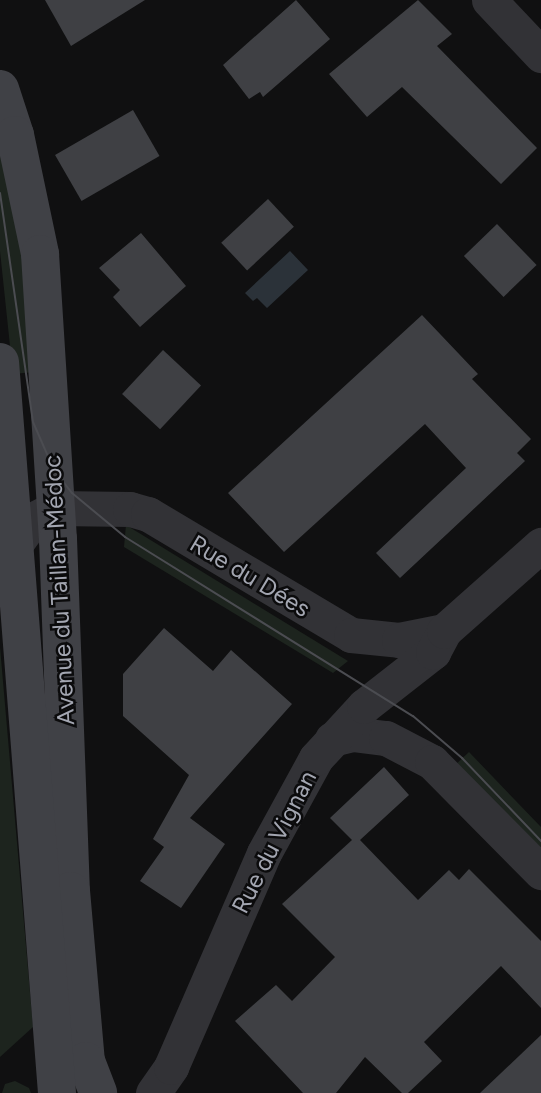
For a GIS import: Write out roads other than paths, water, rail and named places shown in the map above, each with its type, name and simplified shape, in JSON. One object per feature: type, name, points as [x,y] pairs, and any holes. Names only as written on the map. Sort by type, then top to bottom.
[{"type":"street","points":[[489,0],[541,55]]},
{"type":"street","name":"Avenue du Taillan-Médoc","points":[[0,89],[15,135],[40,254],[56,508],[71,891],[86,1061],[98,1093]]},
{"type":"street","name":"Avenue du Taillan-Médoc","points":[[0,362],[17,542],[57,1093]]},
{"type":"street","name":"Rue du Dées","points":[[56,508],[114,507],[148,514],[351,635],[399,640],[444,631]]},
{"type":"street","points":[[17,542],[34,519],[56,508]]},
{"type":"street","name":"Rue du Vignan","points":[[153,1093],[171,1067],[288,804],[332,739],[364,706],[433,652],[444,631],[541,545]]},
{"type":"street","points":[[332,739],[352,734],[387,738],[432,762],[541,872]]},
{"type":"tram line","points":[[0,193],[33,422],[54,470],[72,493],[125,537],[413,716],[462,758],[541,841]]}]
